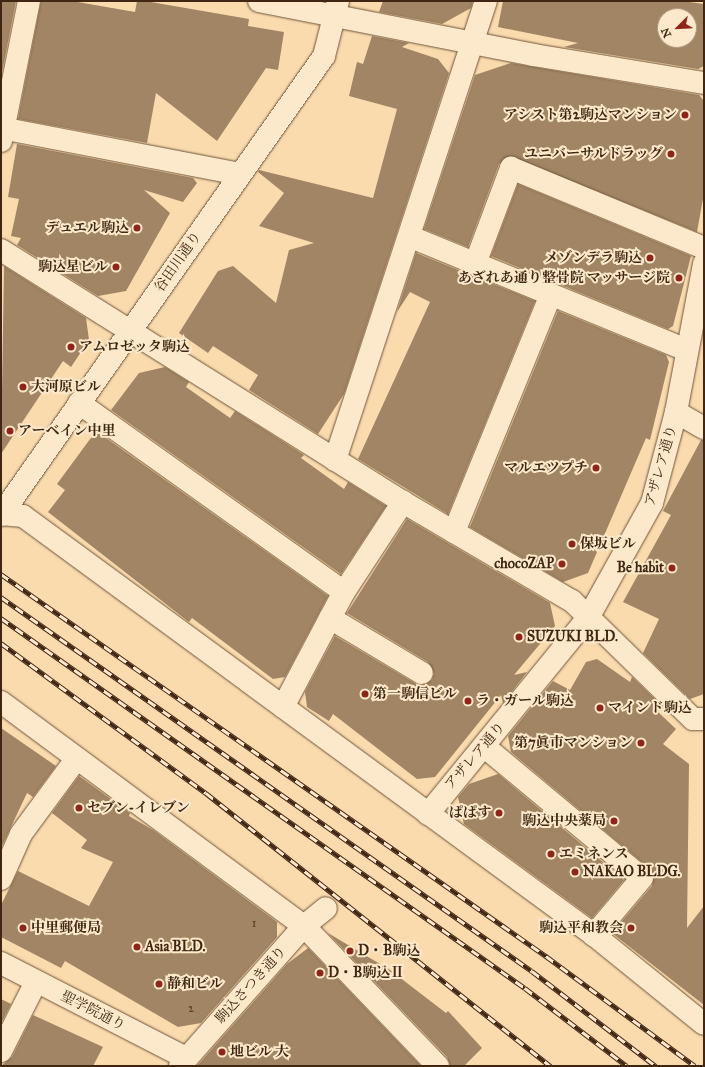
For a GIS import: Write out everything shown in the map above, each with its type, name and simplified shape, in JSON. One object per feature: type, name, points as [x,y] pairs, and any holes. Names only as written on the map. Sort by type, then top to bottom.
[{"type":"street","points":[[29,1],[2,132],[239,174]]},
{"type":"street","points":[[259,1],[336,8],[473,43],[704,83]]},
{"type":"street","points":[[335,460],[411,237],[486,1]]},
{"type":"street","name":"谷田川通り","points":[[1,514],[239,174],[324,56],[336,8]]},
{"type":"street","points":[[475,264],[511,168],[704,248]]},
{"type":"street","points":[[411,237],[550,296],[687,350]]},
{"type":"street","points":[[1,250],[403,502],[572,601],[693,719],[704,719]]},
{"type":"street","name":"アザレア通り","points":[[428,814],[485,747],[588,618],[652,503],[676,412],[704,264]]},
{"type":"street","points":[[454,532],[550,296]]},
{"type":"street","points":[[79,403],[344,592]]},
{"type":"street","points":[[676,412],[704,428]]},
{"type":"street","points":[[283,707],[344,592],[403,502]]},
{"type":"street","points":[[1,514],[23,516],[594,935],[704,1024]]},
{"type":"street","points":[[330,618],[422,673]]},
{"type":"street","points":[[1,702],[304,926],[438,1066]]},
{"type":"street","points":[[485,747],[642,878],[594,935]]},
{"type":"street","points":[[1,879],[21,834],[77,758]]},
{"type":"street","name":"駒込さつき通り","points":[[183,1062],[304,926],[326,908]]},
{"type":"street","name":"聖学院通り","points":[[1,963],[183,1062]]},
{"type":"street","points":[[1,1050],[36,982]]},
{"type":"building","points":[[1,1],[16,1],[1,77]]},
{"type":"building","points":[[41,1],[72,1],[135,12],[137,1],[145,1],[249,19],[248,26],[284,32],[278,70],[266,68],[217,141],[156,93],[147,143],[18,119]]},
{"type":"building","points":[[383,1],[473,1],[471,8],[442,24],[379,12]]},
{"type":"building","points":[[503,1],[682,1],[704,4],[704,66],[698,69],[564,47],[578,43],[498,27]]},
{"type":"building","points":[[372,36],[409,43],[402,47],[438,59],[449,73],[344,394],[318,434],[249,390],[258,375],[213,346],[208,353],[179,333],[218,271],[233,266],[276,303],[289,250],[314,243],[259,226],[284,193],[258,172],[259,170],[373,198],[397,109],[349,96],[357,62],[363,64]]},
{"type":"building","points":[[511,63],[699,95],[704,101],[704,193],[697,232],[510,156],[499,164],[468,247],[424,229],[475,75]]},
{"type":"building","points":[[17,144],[193,178],[197,183],[183,202],[144,190],[170,213],[126,291],[98,296],[17,245],[21,238],[11,236],[19,199],[8,197]]},
{"type":"building","points":[[518,184],[691,256],[673,326],[668,329],[491,256]]},
{"type":"building","points":[[416,253],[535,301],[448,514],[358,459],[430,302],[410,292],[397,312]]},
{"type":"building","points":[[4,266],[86,318],[89,340],[71,367],[63,361],[1,454]]},
{"type":"building","points":[[558,311],[666,355],[669,362],[650,440],[646,438],[588,573],[563,582],[470,527]]},
{"type":"building","points":[[165,367],[189,382],[186,387],[230,418],[235,411],[304,455],[301,458],[344,489],[348,482],[386,506],[341,574],[111,410],[139,373]]},
{"type":"building","points":[[96,431],[328,596],[285,677],[273,679],[192,618],[189,622],[48,512],[65,490],[57,484]]},
{"type":"building","points":[[701,440],[704,440],[704,694],[690,699],[643,653],[659,619],[623,602],[671,515],[663,511]]},
{"type":"building","points":[[407,519],[550,603],[555,626],[514,675],[527,672],[503,703],[501,695],[435,777],[417,779],[333,714],[329,721],[307,707],[305,692],[335,636],[416,684],[422,685],[432,680],[434,673],[428,662],[347,613]]},
{"type":"building","points":[[597,659],[630,682],[632,677],[664,708],[657,711],[676,729],[663,744],[689,764],[687,928],[704,906],[704,1005],[612,933],[652,886],[654,874],[650,869],[511,752],[508,736],[553,681],[570,690],[586,662]]},
{"type":"building","points":[[1,728],[56,766],[33,797],[27,793],[1,848]]},
{"type":"building","points":[[498,774],[624,880],[592,918],[464,824],[458,797],[469,784]]},
{"type":"building","points":[[79,776],[130,813],[129,816],[153,830],[277,922],[277,937],[201,1023],[178,1027],[65,961],[61,968],[1,937],[1,905],[18,871],[89,906],[113,862],[81,848],[87,840],[52,813]]},
{"type":"building","points":[[328,933],[390,970],[446,1013],[448,1011],[482,1048],[464,1066],[450,1066],[447,1057]]},
{"type":"building","points":[[308,948],[421,1066],[197,1066],[287,964]]},
{"type":"building","points":[[1,999],[11,1004],[1,1023]]},
{"type":"building","points":[[33,1015],[103,1047],[93,1066],[1,1066],[12,1057]]},
{"type":"railway","points":[[1,574],[546,956],[695,1066]]},
{"type":"railway","points":[[1,597],[532,971],[656,1066]]},
{"type":"railway","points":[[1,618],[525,988],[627,1066]]},
{"type":"railway","points":[[1,643],[206,793],[551,1066]]},
{"type":"place","name":"アシスト第2駒込マンション","points":[[685,115]]},
{"type":"place","name":"ユニバーサルドラッグ","points":[[671,154]]},
{"type":"place","name":"デュエル駒込","points":[[137,228]]},
{"type":"place","name":"メゾンデラ駒込","points":[[650,258]]},
{"type":"place","name":"駒込星ビル","points":[[116,267]]},
{"type":"place","name":"あざれあ通り整骨院 マッサージ院","points":[[679,278]]},
{"type":"place","name":"アムロゼッタ駒込","points":[[71,347]]},
{"type":"place","name":"大河原ビル","points":[[23,387]]},
{"type":"place","name":"アーベイン中里","points":[[10,431]]},
{"type":"place","name":"マルエツプチ","points":[[596,468]]},
{"type":"place","name":"保坂ビル","points":[[572,544]]},
{"type":"place","name":"chocoZAP","points":[[562,564]]},
{"type":"place","name":"Be habit","points":[[672,568]]},
{"type":"place","name":"SUZUKI BLD.","points":[[519,637]]},
{"type":"place","name":"第一駒信ビル","points":[[365,694]]},
{"type":"place","name":"ラ・ガール駒込","points":[[468,701]]},
{"type":"place","name":"マインド駒込","points":[[600,708]]},
{"type":"place","name":"第7眞市マンション","points":[[641,743]]},
{"type":"place","name":"セブン-イレブン","points":[[79,808]]},
{"type":"place","name":"ぱぱす","points":[[499,813]]},
{"type":"place","name":"駒込中央薬局","points":[[614,821]]},
{"type":"place","name":"エミネンス","points":[[551,854]]},
{"type":"place","name":"NAKAO BLDG.","points":[[575,872]]},
{"type":"place","name":"中里郵便局","points":[[23,928]]},
{"type":"place","name":"駒込平和教会","points":[[631,928]]},
{"type":"place","name":"Asia BLD.","points":[[137,947]]},
{"type":"place","name":"D・B駒込","points":[[350,951]]},
{"type":"place","name":"D・B駒込Ⅱ","points":[[320,973]]},
{"type":"place","name":"静和ビル","points":[[159,984]]},
{"type":"place","name":"地ビル 大","points":[[222,1052]]}]
